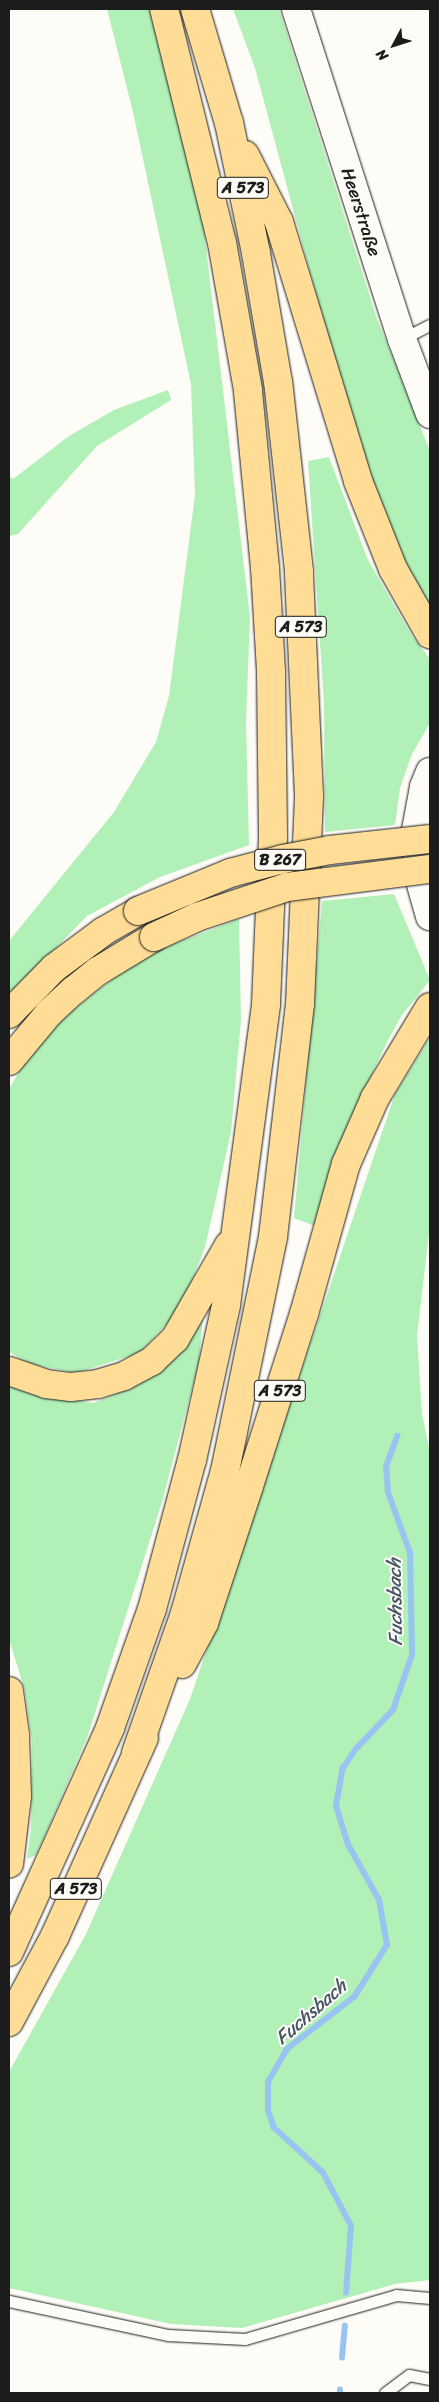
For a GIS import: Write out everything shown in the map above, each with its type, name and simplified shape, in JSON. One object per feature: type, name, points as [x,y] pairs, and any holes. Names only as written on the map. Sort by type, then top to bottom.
[{"type":"main road","name":"A 573","points":[[9,1952],[110,1728],[152,1609],[194,1451],[226,1305],[238,1229],[266,1004],[272,846],[271,671],[265,568],[248,390],[222,243],[164,9]]},
{"type":"main road","name":"A 573","points":[[136,1753],[185,1613],[225,1471],[273,1237],[300,1004],[309,795],[299,571],[278,382],[256,253],[229,123],[196,9]]},
{"type":"main road","name":"Heerstraße","points":[[296,9],[402,339],[430,414]]},
{"type":"main road","name":"A 573","points":[[229,123],[279,222],[358,481],[393,570],[428,630]]},
{"type":"main road","points":[[430,772],[424,787],[416,830],[418,874],[430,916]]},
{"type":"main road","name":"B 267","points":[[9,1014],[54,968],[104,931],[138,911],[190,887],[274,861],[330,850],[430,839]]},
{"type":"main road","name":"B 267","points":[[9,1061],[49,1013],[98,971],[154,937],[197,917],[287,887],[430,870]]},
{"type":"main road","name":"A 573","points":[[9,2022],[55,1936],[136,1753],[204,1623],[304,1314],[346,1164],[375,1098],[423,1017]]},
{"type":"main road","name":"A 573","points":[[9,1371],[46,1384],[71,1387],[98,1384],[124,1376],[152,1361],[175,1339],[190,1317],[238,1229]]},
{"type":"main road","points":[[9,1691],[16,1735],[17,1796],[9,1864]]},
{"type":"lane","points":[[402,339],[430,325]]},
{"type":"lane","points":[[9,2301],[168,2335],[245,2339],[396,2295],[430,2298]]},
{"type":"lane","points":[[385,2393],[408,2375],[430,2379]]},
{"type":"green space","points":[[107,9],[152,9],[202,214],[250,617],[246,722],[249,845],[160,877],[87,916],[9,996],[9,941],[114,812],[156,742],[169,696],[195,495],[191,384],[133,112]]},
{"type":"green space","points":[[233,9],[279,9],[376,316],[430,451],[430,614],[396,549],[361,461],[255,68]]},
{"type":"green space","points":[[168,390],[171,400],[97,446],[18,534],[9,536],[9,476],[13,479],[69,436],[114,410]]},
{"type":"green space","points":[[329,457],[368,560],[412,636],[430,659],[430,723],[412,754],[400,788],[395,825],[325,832],[324,703],[308,461]]},
{"type":"green space","points":[[394,894],[430,980],[402,1015],[354,1112],[315,1226],[294,1218],[322,901]]},
{"type":"green space","points":[[239,919],[241,1020],[231,1132],[205,1247],[181,1309],[139,1353],[76,1373],[30,1364],[9,1352],[9,1089],[41,1035],[142,956]]},
{"type":"green space","points":[[430,1038],[430,1224],[417,1336],[422,1414],[430,1452],[430,2280],[395,2284],[242,2328],[171,2324],[9,2288],[9,2072],[86,1934],[190,1699],[395,1094]]},
{"type":"green space","points":[[203,1318],[199,1362],[162,1502],[87,1738],[36,1855],[27,1859],[31,1829],[32,1743],[25,1691],[9,1639],[9,1384],[23,1391],[93,1403],[127,1390],[170,1359]]},
{"type":"waterway","name":"Fuchsbach","points":[[346,2293],[351,2226],[323,2173],[274,2128],[268,2111],[268,2082],[287,2049],[355,1996],[387,1945],[379,1900],[348,1845],[336,1806],[343,1768],[356,1749],[393,1710],[412,1655],[410,1553],[388,1493],[386,1467],[397,1436]]},
{"type":"waterway","name":"Fuchsbach","points":[[342,2358],[345,2326]]}]
